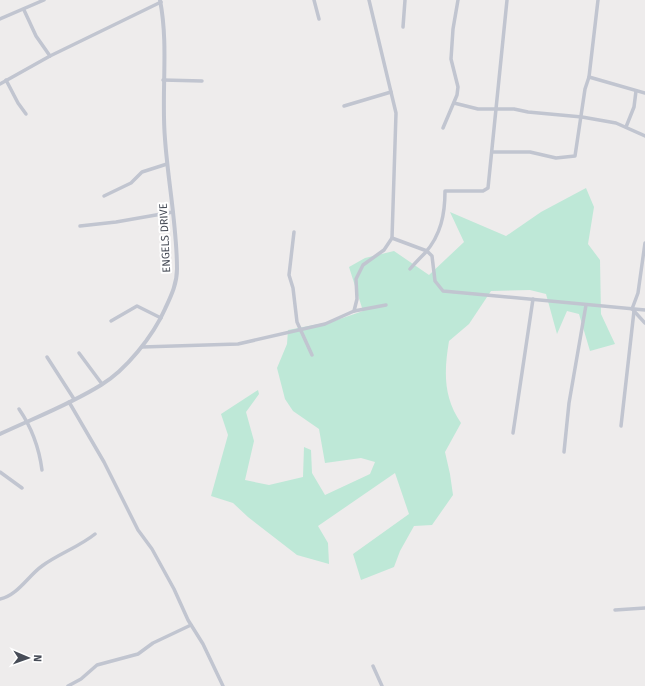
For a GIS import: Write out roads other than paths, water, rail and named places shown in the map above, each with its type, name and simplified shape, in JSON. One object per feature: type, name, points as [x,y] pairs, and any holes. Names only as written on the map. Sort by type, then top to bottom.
[{"type":"street","points":[[0,20],[44,0]]},
{"type":"street","points":[[314,0],[319,19]]},
{"type":"street","points":[[354,311],[357,299],[356,279],[363,265],[384,250],[392,238],[397,127],[396,113],[369,0]]},
{"type":"street","points":[[403,27],[405,0]]},
{"type":"street","points":[[443,128],[454,103],[458,87],[451,59],[452,29],[458,0]]},
{"type":"street","points":[[410,269],[426,251],[440,230],[445,211],[445,191],[483,190],[488,188],[493,152],[507,0]]},
{"type":"street","points":[[493,152],[530,152],[556,158],[574,157],[576,155],[578,130],[582,117],[585,89],[589,77],[598,0]]},
{"type":"street","points":[[0,84],[50,56],[161,1]]},
{"type":"street","name":"ENGELS DRIVE","points":[[0,434],[69,402],[102,384],[142,347],[161,318],[174,288],[177,270],[173,212],[164,128],[164,48],[161,1]]},
{"type":"street","points":[[24,10],[36,36],[50,56]]},
{"type":"street","points":[[589,77],[645,93]]},
{"type":"street","points":[[6,80],[18,103],[26,114]]},
{"type":"street","points":[[163,80],[202,81]]},
{"type":"street","points":[[626,127],[634,107],[636,91]]},
{"type":"street","points":[[344,106],[391,92]]},
{"type":"street","points":[[454,103],[478,109],[496,108],[582,117],[626,127],[645,136]]},
{"type":"street","points":[[104,196],[131,183],[142,172],[167,164]]},
{"type":"street","points":[[80,226],[116,222],[173,212]]},
{"type":"street","points":[[294,232],[289,275],[294,288],[297,322],[302,329],[312,355]]},
{"type":"street","points":[[392,238],[406,245],[426,251],[432,256],[435,281],[443,291],[645,310]]},
{"type":"street","points":[[621,426],[633,310],[638,293],[645,243]]},
{"type":"street","points":[[640,274],[645,269]]},
{"type":"street","points":[[513,433],[533,299]]},
{"type":"street","points":[[564,452],[569,403],[586,304]]},
{"type":"street","points":[[142,347],[238,344],[325,324],[354,311],[386,305]]},
{"type":"street","points":[[111,321],[136,306],[161,318]]},
{"type":"street","points":[[633,310],[645,323]]},
{"type":"street","points":[[79,353],[102,384]]},
{"type":"street","points":[[47,357],[74,399]]},
{"type":"street","points":[[69,402],[104,462],[138,530],[152,549],[174,589],[223,686]]},
{"type":"street","points":[[19,409],[28,421],[37,442],[42,470]]},
{"type":"street","points":[[0,472],[22,488]]},
{"type":"street","points":[[0,599],[12,593],[41,567],[87,541],[95,534]]},
{"type":"street","points":[[615,610],[645,608]]},
{"type":"street","points":[[68,686],[81,679],[97,665],[138,654],[153,643],[191,625]]},
{"type":"street","points":[[373,666],[382,686]]}]
